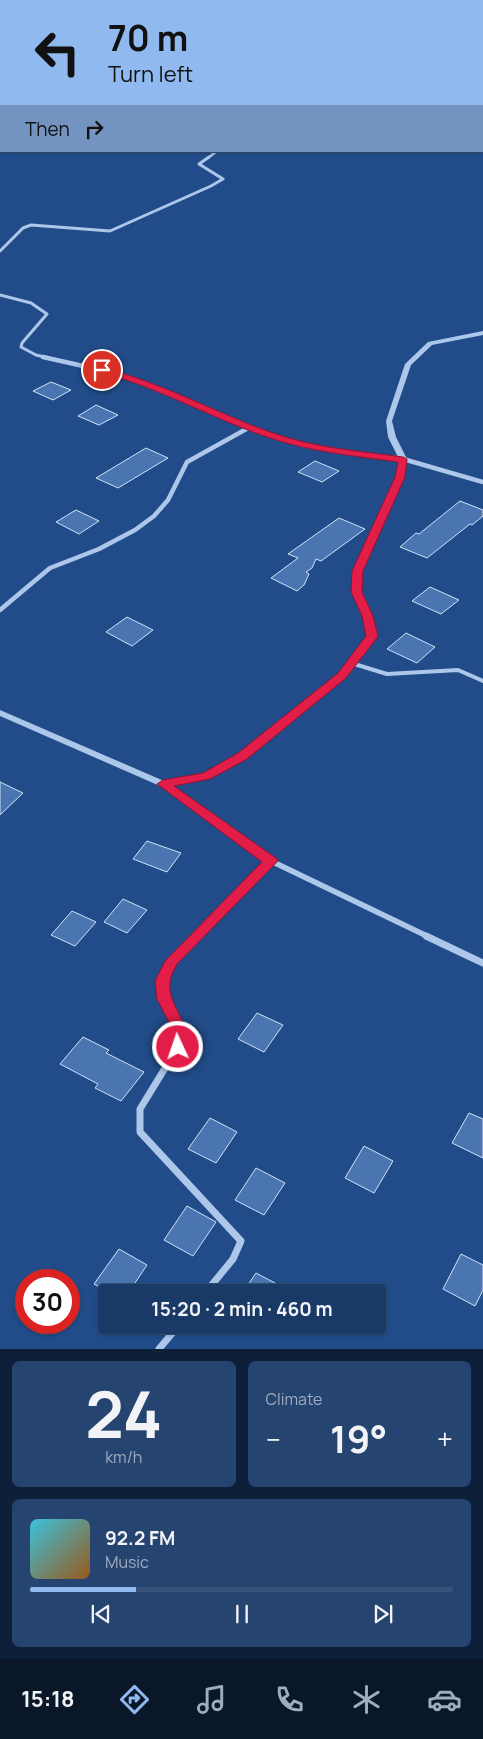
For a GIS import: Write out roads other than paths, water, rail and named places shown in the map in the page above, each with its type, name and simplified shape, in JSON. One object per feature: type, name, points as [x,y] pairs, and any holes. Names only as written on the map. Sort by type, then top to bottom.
[{"type":"street","points":[[0,251],[23,228],[31,225],[110,231],[211,186],[223,179],[199,164],[216,152]]},
{"type":"street","points":[[0,295],[31,302],[47,314],[22,343],[21,347],[36,355],[119,374],[272,436],[302,444],[403,459],[483,482]]},
{"type":"street","points":[[163,784],[206,776],[243,756],[342,675],[372,636],[368,616],[357,592],[358,571],[400,477],[403,459],[392,437],[389,421],[408,364],[430,343],[483,333]]},
{"type":"street","points":[[0,610],[50,568],[99,549],[135,530],[154,516],[168,500],[187,462],[250,427]]},
{"type":"street","points":[[0,713],[163,784],[271,861],[483,964]]},
{"type":"street","points":[[213,1284],[233,1259],[241,1240],[140,1132],[140,1110],[178,1047],[180,1030],[164,999],[162,981],[172,961],[271,861]]},
{"type":"street","points":[[159,1349],[172,1334]]},
{"type":"lane","points":[[351,663],[387,674],[458,670],[483,681]]}]
